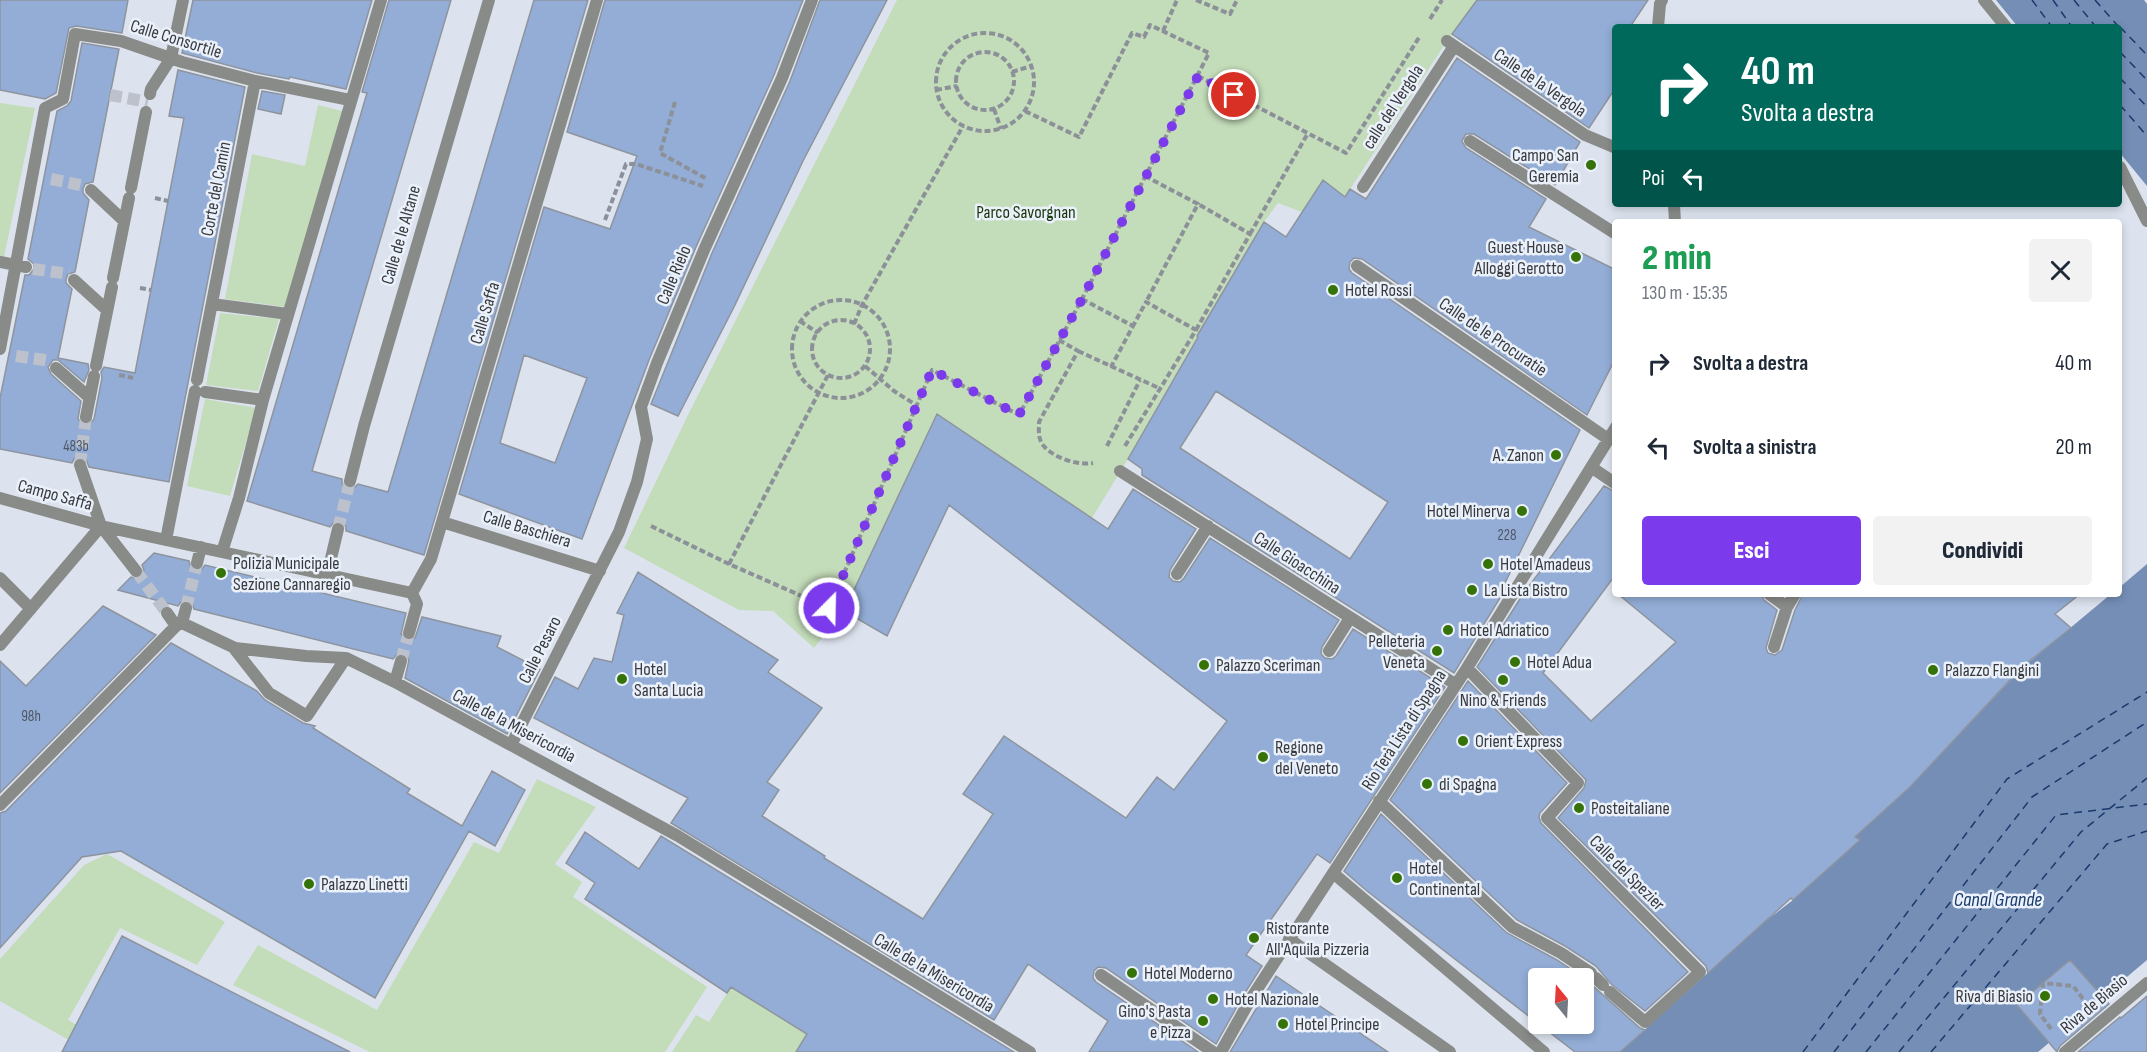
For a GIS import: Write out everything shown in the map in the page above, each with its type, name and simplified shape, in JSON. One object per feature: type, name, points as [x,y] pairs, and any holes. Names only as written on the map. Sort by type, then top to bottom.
[{"type":"street","points":[[150,94],[171,58],[183,0]]},
{"type":"street","points":[[222,552],[263,400],[381,0]]},
{"type":"street","name":"Calle de le Altane","points":[[350,481],[363,426],[489,0]]},
{"type":"street","name":"Calle Saffa","points":[[409,633],[417,604],[412,593],[431,559],[597,0]]},
{"type":"street","name":"Calle Rielo","points":[[600,571],[619,532],[637,482],[647,439],[641,407],[657,363],[782,78],[812,0]]},
{"type":"street","points":[[1984,0],[2004,24]]},
{"type":"street","points":[[1658,24],[1661,2]]},
{"type":"street","name":"Calle Consortile","points":[[21,266],[38,177],[45,108],[63,99],[75,34],[121,41],[171,58],[255,81],[350,100]]},
{"type":"street","name":"Calle de la Vergola","points":[[1451,44],[1585,135],[1612,146]]},
{"type":"street","name":"calle del Vergola","points":[[1363,187],[1451,44]]},
{"type":"street","name":"Corte del Camin","points":[[166,540],[199,388],[212,304],[255,81]]},
{"type":"street","points":[[86,417],[147,111]]},
{"type":"street","points":[[1470,141],[1612,231]]},
{"type":"street","points":[[2122,171],[2147,221]]},
{"type":"street","points":[[91,190],[124,221]]},
{"type":"street","points":[[0,262],[21,266],[3,352]]},
{"type":"street","name":"Calle de le Procuratie","points":[[1357,266],[1608,439]]},
{"type":"street","points":[[74,280],[107,310]]},
{"type":"street","points":[[212,304],[288,314]]},
{"type":"street","points":[[56,368],[90,398]]},
{"type":"street","points":[[199,388],[263,400]]},
{"type":"street","name":"Rio Terà Lista di Spagna","points":[[1221,1052],[1250,1000],[1467,668],[1612,433]]},
{"type":"street","points":[[0,645],[101,526],[80,465]]},
{"type":"street","points":[[1591,467],[1612,481]]},
{"type":"street","name":"Calle Gioacchina","points":[[1120,471],[1455,684]]},
{"type":"street","name":"Campo Saffa","points":[[0,498],[101,526],[412,593]]},
{"type":"street","name":"Calle Baschiera","points":[[442,522],[600,571]]},
{"type":"street","name":"Campo Saffa","points":[[101,526],[136,571]]},
{"type":"street","points":[[1177,573],[1208,526]]},
{"type":"street","points":[[327,575],[338,529]]},
{"type":"street","points":[[197,563],[201,547]]},
{"type":"street","name":"Calle Pesaro","points":[[511,745],[600,571]]},
{"type":"street","points":[[0,578],[31,609]]},
{"type":"street","points":[[1773,597],[1786,607]]},
{"type":"street","points":[[1774,647],[1786,607],[1793,597]]},
{"type":"street","points":[[0,805],[179,624],[186,608]]},
{"type":"street","points":[[167,613],[179,624]]},
{"type":"street","points":[[1329,651],[1350,618]]},
{"type":"street","name":"Calle de la Misericordia","points":[[179,624],[233,647],[306,656],[346,658],[395,682],[678,836],[1029,1052]]},
{"type":"street","points":[[233,647],[269,693],[308,716],[346,658]]},
{"type":"street","points":[[395,682],[401,661]]},
{"type":"street","name":"Calle del Spezier","points":[[1380,801],[1512,927],[1561,953],[1600,982],[1645,1022],[1700,972],[1547,818],[1578,783],[1467,668]]},
{"type":"street","points":[[1333,873],[1544,1052]]},
{"type":"street","points":[[1289,939],[1450,1052]]},
{"type":"street","points":[[1101,975],[1213,1052]]},
{"type":"street","name":"Riva de Biasio","points":[[2065,1052],[2147,983]]},
{"type":"path","points":[[1163,31],[1177,0]]},
{"type":"path","points":[[1196,0],[1230,14],[1237,0]]},
{"type":"path","points":[[1198,76],[1346,153],[1442,0]]},
{"type":"path","points":[[648,525],[829,608],[932,370],[1019,415],[1082,299],[1209,53],[1150,25],[1144,37],[1132,33],[1079,137],[1025,111]]},
{"type":"path","points":[[993,33],[1007,38],[1020,47],[1031,66],[1034,90],[1025,111],[1001,129],[977,131],[963,126],[945,111],[936,90],[936,74],[940,60],[950,47],[969,35],[993,33]]},
{"type":"path","points":[[989,53],[998,56],[1008,64],[1014,85],[1011,94],[1002,105],[994,109],[981,110],[968,105],[960,95],[957,86],[957,73],[962,64],[976,54],[989,53]]},
{"type":"path","points":[[1012,72],[1031,66]]},
{"type":"path","points":[[936,90],[957,86]]},
{"type":"path","points":[[675,102],[660,153],[730,194]]},
{"type":"path","points":[[994,109],[1001,129]]},
{"type":"path","points":[[855,324],[862,305],[963,126]]},
{"type":"path","points":[[1120,471],[1114,464],[1196,330],[1308,133]]},
{"type":"path","points":[[605,220],[626,164],[636,164],[730,194]]},
{"type":"path","points":[[1145,176],[1250,234]]},
{"type":"path","points":[[1111,367],[1198,204]]},
{"type":"path","points":[[1082,299],[1133,326]]},
{"type":"path","points":[[840,300],[862,305],[880,320],[889,341],[889,357],[881,378],[869,389],[856,396],[840,399],[819,394],[801,378],[792,358],[792,341],[800,321],[812,309],[825,303],[840,300]]},
{"type":"path","points":[[1146,302],[1196,330]]},
{"type":"path","points":[[841,320],[862,328],[869,340],[870,354],[865,366],[855,375],[846,378],[828,375],[818,366],[814,358],[813,345],[818,333],[832,322],[841,320]]},
{"type":"path","points":[[800,321],[818,333]]},
{"type":"path","points":[[1059,340],[1111,367],[1161,389]]},
{"type":"path","points":[[1078,351],[1039,423],[1038,434],[1042,444],[1070,462],[1082,465],[1095,463],[1099,459]]},
{"type":"path","points":[[865,366],[894,391],[916,405]]},
{"type":"path","points":[[729,564],[828,375]]},
{"type":"path","points":[[1103,454],[1140,380]]},
{"type":"path","points":[[2056,1036],[2040,1014],[2043,983],[2073,986],[2090,1007]]},
{"type":"green space","name":"Parco Savorgnan","points":[[897,0],[1477,0],[1447,41],[1345,197],[1323,180],[1302,212],[1278,203],[1232,275],[1092,518],[937,414],[844,611],[814,648],[773,611],[739,610],[624,548],[686,419]]},
{"type":"green space","points":[[0,103],[35,108],[4,257],[0,256]]},
{"type":"green space","points":[[318,105],[342,111],[286,307],[225,299],[252,154],[305,166]]},
{"type":"green space","points":[[220,313],[279,319],[258,391],[206,385]]},
{"type":"green space","points":[[205,399],[256,408],[230,496],[187,486]]},
{"type":"green space","points":[[537,779],[596,807],[555,864],[582,882],[573,897],[707,987],[665,1052],[370,1052],[233,985],[258,945],[377,1010],[474,842],[499,853]]},
{"type":"green space","points":[[107,854],[225,922],[197,965],[120,928],[68,1020],[89,1032],[79,1046],[0,1001],[0,959],[84,865]]},
{"type":"green space","points":[[731,987],[807,1034],[796,1052],[672,1052],[696,1015],[709,1022]]},
{"type":"water","points":[[1996,0],[2144,0],[2147,4],[2147,186],[2122,155],[2122,24],[2016,24]]},
{"type":"water","name":"Canal Grande","points":[[2147,564],[2147,960],[2038,1052],[1620,1052],[1859,840],[1855,837],[1910,787],[2022,668],[2107,597],[2122,597],[2122,585]]},
{"type":"building","points":[[0,0],[128,0],[122,33],[76,26],[69,28],[56,93],[45,99],[0,90]]},
{"type":"building","points":[[193,0],[372,0],[346,89],[290,77],[289,79],[257,73],[182,53]]},
{"type":"building","points":[[389,0],[451,0],[312,471],[342,479],[342,484],[347,489],[353,489],[358,484],[388,492],[534,0],[588,0],[424,555],[346,531],[346,526],[340,521],[335,521],[330,527],[247,501],[367,93],[362,92]]},
{"type":"building","points":[[605,0],[803,0],[774,75],[696,247],[649,360],[582,539],[459,494],[544,207],[610,229],[637,156],[567,132]],"holes":[[[524,355],[587,378],[555,463],[500,443]]]},
{"type":"building","points":[[820,0],[887,0],[803,161],[734,307],[678,416],[651,404],[712,253],[790,81]]},
{"type":"building","points":[[1477,0],[1648,0],[1632,24],[1612,24],[1612,93],[1589,128],[1452,34]]},
{"type":"building","points":[[82,43],[119,49],[93,182],[85,184],[83,189],[83,193],[89,200],[75,272],[68,274],[66,279],[66,283],[72,289],[58,358],[88,364],[89,370],[84,382],[58,360],[53,360],[48,367],[51,374],[81,401],[78,419],[84,425],[89,425],[94,419],[102,378],[101,372],[104,367],[135,373],[184,118],[169,116],[178,70],[245,87],[169,482],[89,467],[86,459],[81,457],[74,459],[72,463],[0,449],[0,398],[25,275],[29,275],[34,269],[34,264],[28,259],[57,111],[71,101]]},
{"type":"building","points":[[1457,58],[1580,142],[1555,185],[1474,134],[1466,134],[1462,141],[1466,148],[1546,199],[1529,227],[1612,268],[1612,365],[1587,415],[1362,259],[1354,258],[1350,262],[1349,269],[1352,273],[1580,430],[1505,583],[1508,585],[1454,673],[1142,475],[1142,469],[1128,459],[1264,222],[1286,237],[1323,180],[1345,197],[1350,189],[1366,199]],"holes":[[[1216,391],[1388,502],[1350,559],[1180,448]]]},
{"type":"building","points":[[262,91],[285,95],[281,114],[258,109]]},
{"type":"building","points":[[937,414],[1108,529],[1133,489],[1196,529],[1170,570],[1169,577],[1173,581],[1180,582],[1184,578],[1210,538],[1339,620],[1322,647],[1321,654],[1325,658],[1332,659],[1336,656],[1353,629],[1445,687],[1330,863],[1317,854],[1246,955],[1262,966],[1216,1044],[1106,968],[1098,967],[1094,971],[1093,978],[1096,982],[1198,1052],[1089,1052],[1108,1021],[1028,964],[994,1020],[671,823],[688,798],[534,718],[555,677],[578,689],[594,658],[612,662],[624,615],[617,613],[638,572],[778,660],[768,672],[822,708],[767,782],[779,790],[762,816],[825,856],[824,858],[923,919],[993,814],[963,794],[1004,736],[1126,818],[1157,777],[1174,790],[1227,721],[949,505],[887,636],[844,611]]},
{"type":"building","points":[[1604,486],[1612,490],[1612,579],[1543,673],[1591,721],[1676,642],[1622,597],[1762,597],[1777,610],[1766,648],[1768,653],[1775,655],[1782,650],[1802,597],[2076,597],[2055,614],[2071,628],[2023,666],[1910,787],[1855,837],[1860,840],[1708,973],[1706,966],[1558,818],[1584,788],[1586,780],[1477,667],[1523,594]]},
{"type":"building","points":[[154,553],[189,561],[191,568],[196,571],[205,565],[406,613],[401,634],[407,641],[415,638],[422,617],[501,636],[497,647],[540,669],[507,734],[405,678],[409,660],[404,653],[398,653],[393,659],[194,609],[188,600],[181,602],[178,606],[118,590],[131,577],[137,579],[141,577],[144,570],[142,565]]},
{"type":"building","points":[[103,606],[156,635],[0,793],[0,661],[26,686]]},
{"type":"building","name":"Palazzo Linetti","points":[[171,643],[257,691],[265,700],[303,723],[315,726],[313,728],[410,789],[407,793],[462,826],[492,771],[525,790],[495,846],[469,831],[375,998],[121,851],[82,857],[0,948],[0,813],[6,811]]},
{"type":"building","points":[[1468,681],[1567,783],[1540,813],[1541,823],[1688,972],[1645,1011],[1611,984],[1596,966],[1517,920],[1390,800]]},
{"type":"building","points":[[1381,814],[1507,933],[1569,968],[1528,968],[1528,1016],[1344,871]]},
{"type":"building","points":[[585,832],[639,869],[661,836],[1014,1052],[796,1052],[807,1034],[731,987],[727,993],[585,899],[595,883],[566,863]]},
{"type":"building","points":[[122,936],[159,955],[350,1052],[62,1052]]},
{"type":"building","points":[[2070,960],[2109,1004],[2060,1046],[2057,1052],[2017,1005]]},
{"type":"building","points":[[1276,976],[1317,1004],[1388,1052],[1230,1052]]},
{"type":"building","points":[[1594,987],[1645,1030],[1620,1052],[1575,1052],[1552,1034],[1594,1034]]},
{"type":"building","points":[[2147,996],[2147,1052],[2078,1052],[2120,1017]]},
{"type":"ferry route","points":[[2032,0],[2050,24]]},
{"type":"ferry route","points":[[2053,0],[2070,24]]},
{"type":"ferry route","points":[[2074,0],[2094,24]]},
{"type":"ferry route","points":[[2095,0],[2116,24]]},
{"type":"ferry route","points":[[2122,29],[2147,55]]},
{"type":"ferry route","points":[[2122,54],[2147,80]]},
{"type":"ferry route","points":[[2122,80],[2147,107]]},
{"type":"ferry route","points":[[2122,107],[2147,136]]},
{"type":"ferry route","points":[[1803,1052],[2007,779],[2147,692]]},
{"type":"ferry route","points":[[1834,1052],[2032,797],[2147,722]]},
{"type":"ferry route","points":[[1899,1052],[2081,832],[2147,778]]},
{"type":"ferry route","points":[[1866,1052],[2056,815],[2147,804]]},
{"type":"ferry route","points":[[1931,1052],[2107,844],[2147,831]]},
{"type":"tunnel","points":[[110,95],[148,102]]},
{"type":"tunnel","points":[[51,179],[85,186]]},
{"type":"tunnel","points":[[33,269],[69,274]]},
{"type":"tunnel","points":[[16,356],[51,361]]},
{"type":"tunnel","points":[[80,465],[86,417]]},
{"type":"tunnel","points":[[338,529],[350,481]]},
{"type":"tunnel","points":[[186,608],[197,563]]},
{"type":"tunnel","points":[[136,571],[167,613]]},
{"type":"tunnel","points":[[401,661],[409,633]]},
{"type":"place","name":"Campo San Geremia","points":[[1591,165]]},
{"type":"place","name":"Guest House Alloggi Gerotto","points":[[1576,257]]},
{"type":"place","name":"Hotel Rossi","points":[[1333,290]]},
{"type":"place","name":"A. Zanon","points":[[1556,455]]},
{"type":"place","name":"Hotel Minerva","points":[[1522,511]]},
{"type":"place","name":"Hotel Amadeus","points":[[1488,564]]},
{"type":"place","name":"Polizia Municipale Sezione Cannaregio","points":[[221,573]]},
{"type":"place","name":"La Lista Bistro","points":[[1472,590]]},
{"type":"place","name":"Hotel Adriatico","points":[[1448,630]]},
{"type":"place","name":"Pelleteria Veneta","points":[[1437,651]]},
{"type":"place","name":"Hotel Adua","points":[[1515,662]]},
{"type":"place","name":"Palazzo Sceriman","points":[[1204,665]]},
{"type":"place","name":"Palazzo Flangini","points":[[1933,670]]},
{"type":"place","name":"Hotel Santa Lucia","points":[[622,679]]},
{"type":"place","name":"Nino & Friends","points":[[1503,680]]},
{"type":"place","name":"Orient Express","points":[[1463,741]]},
{"type":"place","name":"Regione del Veneto","points":[[1263,757]]},
{"type":"place","name":"di Spagna","points":[[1427,784]]},
{"type":"place","name":"Posteitaliane","points":[[1579,808]]},
{"type":"place","name":"Hotel Continental","points":[[1397,878]]},
{"type":"place","name":"Palazzo Linetti","points":[[309,884]]},
{"type":"place","name":"Ristorante All'Aquila Pizzeria","points":[[1254,938]]},
{"type":"place","name":"Hotel Moderno","points":[[1132,973]]},
{"type":"place","name":"Riva di Biasio","points":[[2045,996]]},
{"type":"place","name":"Hotel Nazionale","points":[[1213,999]]},
{"type":"place","name":"Gino's Pasta e Pizza","points":[[1203,1021]]},
{"type":"place","name":"Hotel Principe","points":[[1283,1024]]},
{"type":"route","points":[[829,608],[932,370],[986,400],[1019,415],[1198,76],[1234,95]]}]
